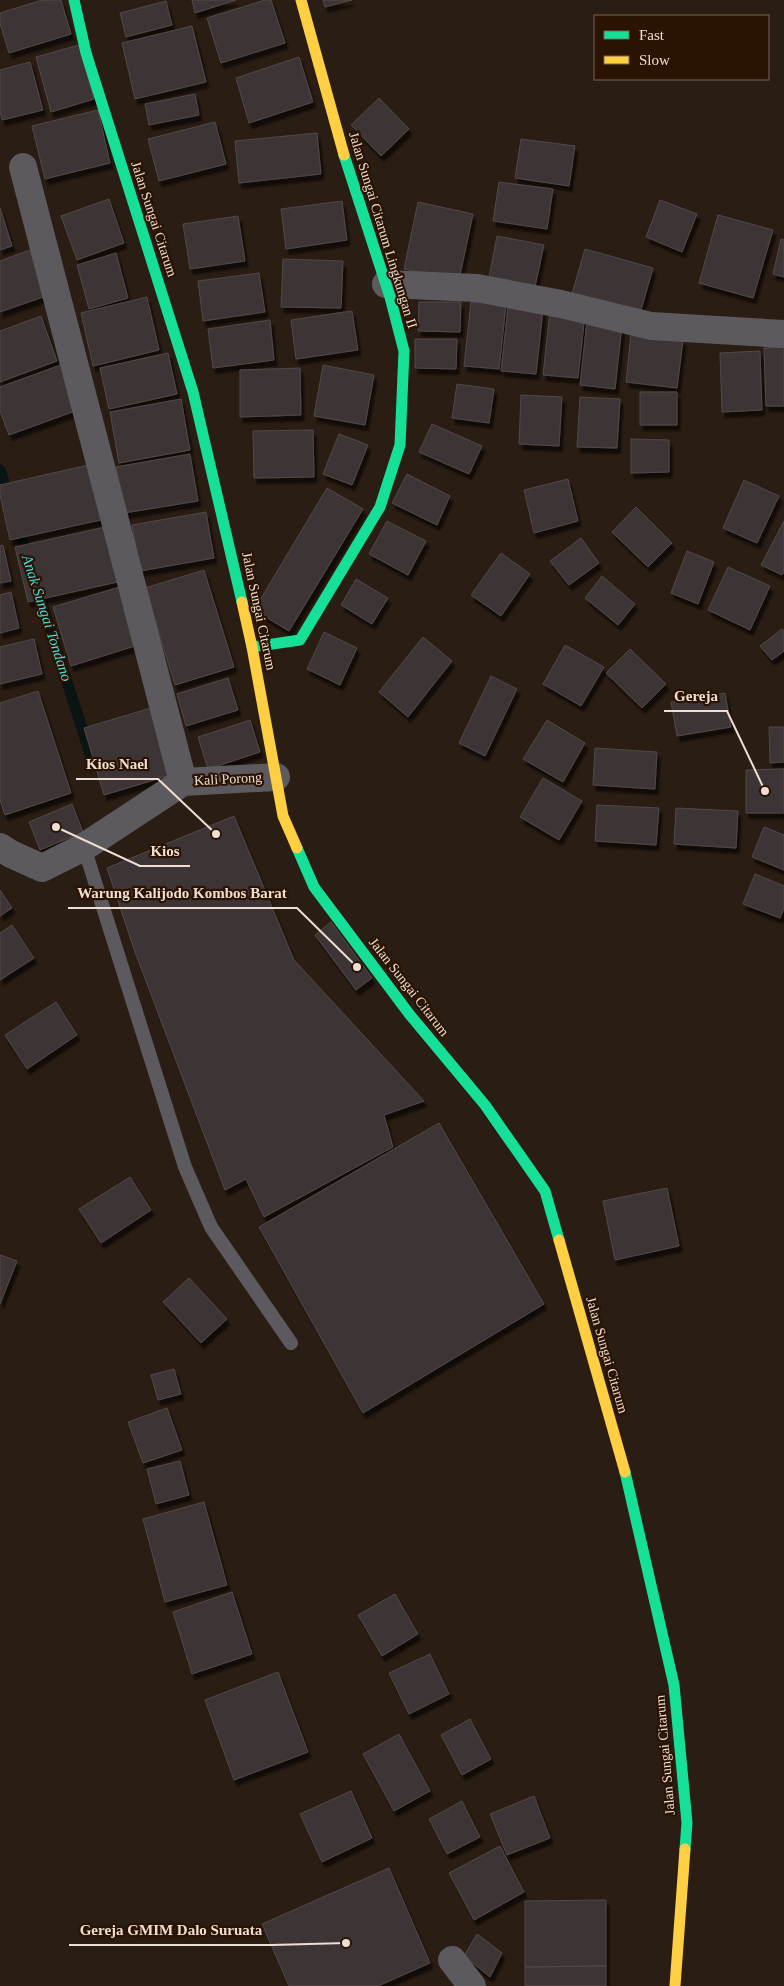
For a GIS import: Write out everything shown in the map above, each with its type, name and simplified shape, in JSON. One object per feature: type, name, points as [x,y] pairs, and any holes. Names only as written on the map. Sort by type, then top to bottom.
[{"type":"street","name":"Jalan Sungai Citarum","points":[[74,0],[86,53],[193,392],[252,647],[283,816],[314,887],[410,1015],[485,1105],[545,1191],[628,1482],[674,1685],[687,1823],[675,1986]]},
{"type":"street","name":"Jalan Sungai Citarum Lingkungan II","points":[[252,647],[300,640],[380,507],[400,445],[404,351],[386,284],[335,126],[300,0]]},
{"type":"street","points":[[23,167],[183,782]]},
{"type":"street","points":[[386,284],[477,288],[561,304],[651,326],[784,334]]},
{"type":"street","name":"Kali Porong","points":[[0,846],[10,854],[42,868],[84,848],[183,782],[276,777]]},
{"type":"street","points":[[452,1960],[472,1986]]},
{"type":"lane","points":[[84,848],[185,1167],[211,1227],[291,1343]]},
{"type":"building","points":[[42,0],[61,0],[71,34],[9,53],[0,23],[0,13]]},
{"type":"building","points":[[192,0],[236,0],[195,13]]},
{"type":"building","points":[[265,0],[271,0],[285,43],[221,63],[207,18]]},
{"type":"building","points":[[323,0],[352,0],[325,7]]},
{"type":"building","points":[[166,1],[172,25],[126,37],[120,13]]},
{"type":"building","points":[[192,26],[206,82],[135,99],[122,43]]},
{"type":"building","points":[[79,45],[94,99],[51,112],[36,57]]},
{"type":"building","points":[[299,57],[313,102],[249,123],[236,78]]},
{"type":"building","points":[[30,62],[43,110],[2,120],[0,111],[0,70]]},
{"type":"building","points":[[195,94],[199,115],[149,125],[145,104]]},
{"type":"building","points":[[379,98],[409,129],[381,156],[351,125]]},
{"type":"building","points":[[98,110],[110,163],[45,179],[32,126]]},
{"type":"building","points":[[215,122],[226,164],[159,181],[148,139]]},
{"type":"building","points":[[317,133],[321,174],[239,183],[235,141]]},
{"type":"building","points":[[521,139],[575,146],[569,186],[515,178]]},
{"type":"building","points":[[499,182],[553,189],[547,229],[493,221]]},
{"type":"building","points":[[109,199],[124,243],[77,260],[61,216]]},
{"type":"building","points":[[660,200],[697,214],[682,252],[646,237]]},
{"type":"building","points":[[342,201],[347,240],[286,249],[281,209]]},
{"type":"building","points":[[418,202],[473,214],[459,280],[404,269]]},
{"type":"building","points":[[0,208],[12,246],[0,250]]},
{"type":"building","points":[[718,215],[773,230],[753,298],[699,283]]},
{"type":"building","points":[[238,216],[245,261],[190,269],[183,224]]},
{"type":"building","points":[[497,236],[544,245],[534,291],[488,282]]},
{"type":"building","points":[[781,239],[784,240],[784,277],[773,274]]},
{"type":"building","points":[[585,249],[653,268],[639,317],[571,297]]},
{"type":"building","points":[[30,250],[46,296],[0,312],[0,261]]},
{"type":"building","points":[[116,253],[128,298],[89,309],[77,265]]},
{"type":"building","points":[[283,259],[343,261],[341,308],[281,307]]},
{"type":"building","points":[[259,273],[265,312],[203,321],[198,281]]},
{"type":"building","points":[[147,297],[159,350],[93,366],[81,313]]},
{"type":"building","points":[[419,302],[461,302],[460,332],[418,331]]},
{"type":"building","points":[[471,302],[506,305],[499,369],[464,366]]},
{"type":"building","points":[[508,307],[543,310],[536,374],[501,371]]},
{"type":"building","points":[[352,311],[358,350],[296,359],[291,320]]},
{"type":"building","points":[[550,311],[585,314],[578,378],[543,375]]},
{"type":"building","points":[[41,316],[57,361],[0,382],[0,331]]},
{"type":"building","points":[[270,320],[274,360],[213,368],[208,329]]},
{"type":"building","points":[[587,321],[622,325],[615,389],[580,385]]},
{"type":"building","points":[[631,334],[683,340],[677,388],[626,382]]},
{"type":"building","points":[[415,339],[457,339],[456,369],[415,368]]},
{"type":"building","points":[[784,347],[784,406],[766,406],[764,348]]},
{"type":"building","points":[[760,351],[762,410],[722,412],[720,353]]},
{"type":"building","points":[[168,353],[177,394],[109,409],[100,368]]},
{"type":"building","points":[[69,362],[86,407],[9,435],[0,411],[0,387]]},
{"type":"building","points":[[323,365],[374,375],[365,425],[314,416]]},
{"type":"building","points":[[300,368],[301,415],[240,417],[240,370]]},
{"type":"building","points":[[457,384],[494,389],[489,423],[452,418]]},
{"type":"building","points":[[640,392],[677,392],[677,425],[640,425]]},
{"type":"building","points":[[521,395],[562,397],[559,446],[519,444]]},
{"type":"building","points":[[580,397],[620,399],[617,448],[577,447]]},
{"type":"building","points":[[181,399],[190,450],[119,463],[110,412]]},
{"type":"building","points":[[432,424],[482,446],[469,474],[419,452]]},
{"type":"building","points":[[313,430],[314,477],[254,478],[253,431]]},
{"type":"building","points":[[339,434],[368,445],[352,485],[323,474]]},
{"type":"building","points":[[631,439],[669,440],[669,472],[631,473]]},
{"type":"building","points":[[190,454],[198,501],[124,513],[116,467]]},
{"type":"building","points":[[93,464],[105,519],[10,540],[0,495],[0,485]]},
{"type":"building","points":[[407,474],[450,496],[437,525],[392,503]]},
{"type":"building","points":[[568,479],[578,521],[534,533],[524,490]]},
{"type":"building","points":[[744,480],[779,496],[757,543],[723,528]]},
{"type":"building","points":[[327,488],[363,509],[289,631],[254,610]]},
{"type":"building","points":[[636,507],[672,543],[648,567],[612,532]]},
{"type":"building","points":[[206,512],[214,558],[140,571],[132,525]]},
{"type":"building","points":[[387,521],[426,541],[408,575],[369,554]]},
{"type":"building","points":[[784,521],[784,572],[782,575],[761,565]]},
{"type":"building","points":[[110,526],[122,581],[28,602],[15,547]]},
{"type":"building","points":[[581,538],[599,563],[569,585],[550,561]]},
{"type":"building","points":[[3,545],[11,581],[0,583],[0,546]]},
{"type":"building","points":[[687,551],[714,562],[698,604],[671,593]]},
{"type":"building","points":[[501,553],[530,574],[501,616],[471,595]]},
{"type":"building","points":[[728,567],[770,586],[750,630],[708,610]]},
{"type":"building","points":[[204,570],[234,667],[175,685],[145,588]]},
{"type":"building","points":[[602,576],[635,604],[618,625],[585,598]]},
{"type":"building","points":[[356,579],[388,598],[372,624],[341,605]]},
{"type":"building","points":[[123,586],[141,644],[71,666],[53,607]]},
{"type":"building","points":[[11,592],[19,628],[0,633],[0,595]]},
{"type":"building","points":[[782,629],[784,631],[784,651],[772,660],[760,646]]},
{"type":"building","points":[[324,632],[357,648],[340,685],[307,669]]},
{"type":"building","points":[[423,637],[452,661],[408,717],[379,692]]},
{"type":"building","points":[[34,639],[42,674],[0,684],[0,647]]},
{"type":"building","points":[[565,645],[604,667],[581,706],[543,684]]},
{"type":"building","points":[[630,649],[666,684],[642,708],[606,673]]},
{"type":"building","points":[[491,676],[517,689],[485,756],[459,743]]},
{"type":"building","points":[[228,678],[238,710],[186,726],[177,694]]},
{"type":"building","points":[[38,691],[71,793],[5,815],[0,800],[0,703]]},
{"type":"building","points":[[725,693],[731,727],[677,736],[671,702]]},
{"type":"building","points":[[154,707],[174,774],[104,795],[84,728]]},
{"type":"building","points":[[250,720],[260,752],[208,769],[198,737]]},
{"type":"building","points":[[547,720],[585,743],[563,782],[523,759]]},
{"type":"building","points":[[769,727],[784,727],[784,762],[770,763]]},
{"type":"building","points":[[595,748],[657,752],[655,789],[593,785]]},
{"type":"building","points":[[784,769],[784,813],[746,813],[746,770]]},
{"type":"building","points":[[543,778],[582,801],[559,840],[520,817]]},
{"type":"building","points":[[72,804],[83,832],[40,850],[29,822]]},
{"type":"building","points":[[597,805],[659,808],[656,845],[595,841]]},
{"type":"building","points":[[676,808],[738,811],[736,848],[674,844]]},
{"type":"building","points":[[234,816],[294,960],[424,1101],[384,1115],[393,1147],[264,1217],[246,1179],[225,1190],[135,952],[107,868]]},
{"type":"building","points":[[764,827],[784,835],[784,870],[752,857]]},
{"type":"building","points":[[755,874],[784,886],[784,908],[780,918],[743,904]]},
{"type":"building","points":[[0,890],[12,908],[0,916]]},
{"type":"building","points":[[331,922],[372,978],[356,990],[315,935]]},
{"type":"building","points":[[12,925],[34,958],[0,980],[0,933]]},
{"type":"building","points":[[56,1002],[77,1035],[27,1069],[5,1035]]},
{"type":"building","points":[[439,1123],[544,1304],[363,1413],[259,1227]]},
{"type":"building","points":[[130,1177],[151,1210],[101,1243],[79,1209]]},
{"type":"building","points":[[667,1188],[679,1246],[615,1260],[603,1201]]},
{"type":"building","points":[[0,1255],[17,1261],[0,1304]]},
{"type":"building","points":[[189,1278],[227,1319],[201,1343],[163,1302]]},
{"type":"building","points":[[174,1369],[181,1394],[158,1400],[151,1375]]},
{"type":"building","points":[[167,1408],[182,1450],[143,1463],[128,1422]]},
{"type":"building","points":[[180,1461],[189,1495],[156,1504],[147,1469]]},
{"type":"building","points":[[204,1502],[227,1585],[165,1602],[143,1519]]},
{"type":"building","points":[[232,1592],[252,1654],[192,1674],[173,1612]]},
{"type":"building","points":[[395,1594],[418,1634],[382,1656],[358,1615]]},
{"type":"building","points":[[430,1654],[449,1694],[409,1714],[389,1673]]},
{"type":"building","points":[[278,1672],[308,1752],[234,1780],[205,1700]]},
{"type":"building","points":[[470,1719],[491,1759],[462,1775],[441,1735]]},
{"type":"building","points":[[399,1734],[430,1791],[394,1811],[363,1754]]},
{"type":"building","points":[[351,1791],[372,1838],[322,1862],[300,1814]]},
{"type":"building","points":[[534,1796],[550,1838],[507,1855],[490,1814]]},
{"type":"building","points":[[462,1801],[480,1837],[447,1854],[429,1819]]},
{"type":"building","points":[[500,1846],[524,1892],[474,1920],[449,1873]]},
{"type":"building","points":[[389,1868],[430,1963],[378,1986],[289,1986],[262,1924]]},
{"type":"building","points":[[606,1900],[606,1966],[525,1967],[525,1901]]},
{"type":"building","points":[[477,1934],[502,1953],[490,1977],[464,1956]]},
{"type":"building","points":[[606,1966],[606,1986],[525,1986],[525,1967]]},
{"type":"waterway","name":"Anak Sungai Tondano","points":[[0,470],[9,498]]},
{"type":"waterway","name":"Anak Sungai Tondano","points":[[17,523],[29,560]]},
{"type":"waterway","name":"Anak Sungai Tondano","points":[[36,585],[94,766]]},
{"type":"traffic: fast","points":[[74,0],[86,53],[193,392],[242,602]]},
{"type":"traffic: fast","points":[[252,647],[300,640],[380,507],[400,445],[404,351],[390,297],[344,155]]},
{"type":"traffic: fast","points":[[297,848],[314,887],[410,1015],[485,1105],[545,1191],[559,1240]]},
{"type":"traffic: fast","points":[[625,1472],[674,1685],[687,1823],[685,1849]]},
{"type":"traffic: slow","points":[[301,0],[344,155]]},
{"type":"traffic: slow","points":[[242,602],[283,816],[297,848]]},
{"type":"traffic: slow","points":[[559,1240],[625,1472]]},
{"type":"traffic: slow","points":[[675,1986],[685,1849]]},
{"type":"place","name":"Gereja","points":[[765,791]]},
{"type":"place","name":"Kios","points":[[56,827]]},
{"type":"place","name":"Kios Nael","points":[[216,834]]},
{"type":"place","name":"Warung Kalijodo Kombos Barat","points":[[357,967]]},
{"type":"place","name":"Gereja GMIM Dalo Suruata","points":[[346,1943]]}]
